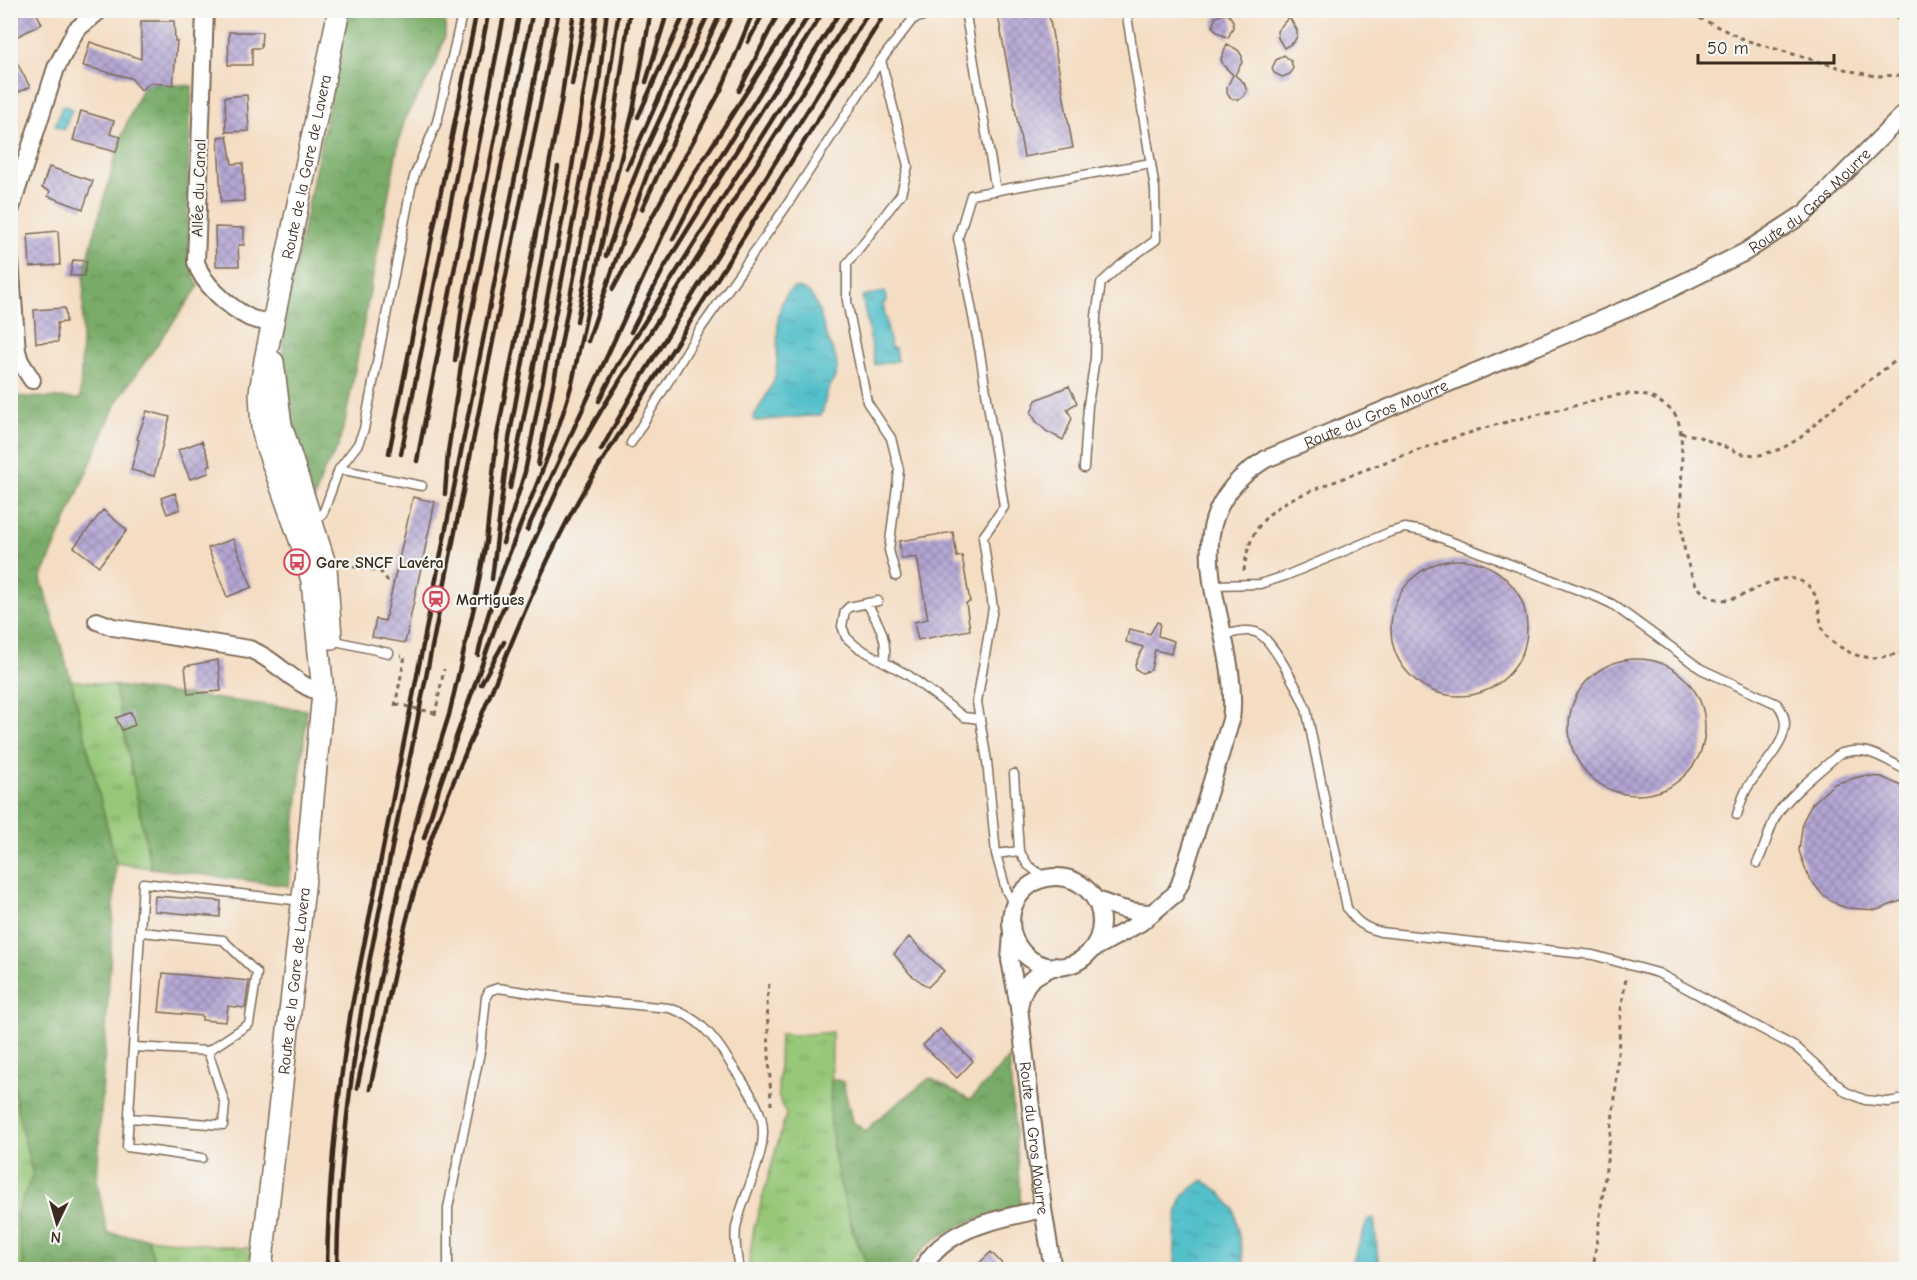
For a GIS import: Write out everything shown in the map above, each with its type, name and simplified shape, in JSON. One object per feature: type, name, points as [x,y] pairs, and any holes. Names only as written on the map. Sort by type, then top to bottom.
[{"type":"street","points":[[10,211],[56,68],[76,30],[100,10]]},
{"type":"street","name":"Route de la Gare de Lavera","points":[[261,1269],[302,901],[323,693],[325,639],[312,581],[304,527],[266,445],[260,410],[262,377],[339,10]]},
{"type":"street","points":[[1902,10],[1906,13]]},
{"type":"street","name":"Allée du Canal","points":[[204,11],[196,262],[204,280],[224,299],[250,317],[273,323]]},
{"type":"street","name":"Route du Gros Mourre","points":[[1019,1007],[1026,983],[1033,976],[1054,966],[1068,965],[1080,959],[1090,950],[1140,923],[1175,894],[1180,884],[1226,741],[1233,700],[1213,585],[1209,547],[1211,529],[1226,497],[1252,468],[1266,459],[1648,300],[1745,252],[1787,227],[1805,213],[1906,112]]},
{"type":"street","points":[[10,261],[17,351],[20,361],[32,380]]},
{"type":"street","points":[[97,621],[113,627],[249,649],[261,653],[307,687],[323,693]]},
{"type":"street","points":[[1014,904],[1021,892],[1032,883],[1046,878],[1060,877],[1073,880],[1086,888],[1095,899],[1100,913],[1097,939],[1090,950]]},
{"type":"street","points":[[1095,899],[1135,913],[1152,913]]},
{"type":"street","name":"Route du Gros Mourre","points":[[1014,904],[1011,919],[1010,960],[1019,1007],[1043,1209],[1053,1269]]},
{"type":"street","points":[[1012,933],[1018,947],[1028,957],[1041,964],[1054,966]]},
{"type":"street","points":[[922,1269],[938,1247],[962,1232],[988,1222],[1043,1209]]},
{"type":"lane","points":[[304,527],[321,516],[339,469],[358,444],[364,429],[411,188],[438,122],[463,10]]},
{"type":"lane","points":[[631,442],[699,331],[785,208],[881,60],[913,19],[944,10]]},
{"type":"lane","points":[[965,10],[996,191]]},
{"type":"lane","points":[[1084,468],[1088,405],[1095,358],[1096,316],[1101,283],[1122,264],[1156,240],[1155,189],[1126,10]]},
{"type":"lane","points":[[881,60],[908,165],[901,194],[847,264],[847,301],[867,402],[891,438],[899,470],[889,550],[896,576]]},
{"type":"lane","points":[[1014,904],[1006,890],[996,854],[987,761],[977,702],[993,608],[983,537],[1004,507],[980,353],[958,238],[971,195],[1151,163]]},
{"type":"lane","points":[[339,469],[422,486]]},
{"type":"lane","points":[[1213,585],[1260,584],[1405,528],[1423,531],[1612,604],[1701,669],[1777,704],[1784,712],[1787,724],[1784,736],[1749,785],[1737,815]]},
{"type":"lane","points":[[878,601],[849,607],[842,618],[846,637],[857,647],[908,675],[964,717],[980,719]]},
{"type":"lane","points":[[867,603],[885,641],[885,662]]},
{"type":"lane","points":[[1223,635],[1246,631],[1261,634],[1298,690],[1306,708],[1347,908],[1355,920],[1367,928],[1381,932],[1593,956],[1658,973],[1797,1048],[1846,1092],[1865,1100],[1888,1102],[1906,1099]]},
{"type":"lane","points":[[325,639],[389,653]]},
{"type":"lane","points":[[1757,862],[1775,818],[1782,807],[1839,754],[1865,749],[1906,770]]},
{"type":"lane","points":[[1014,774],[1019,851],[1028,865],[1046,878]]},
{"type":"lane","points":[[996,854],[1019,851]]},
{"type":"lane","points":[[202,1158],[127,1148],[143,883],[302,901]]},
{"type":"lane","points":[[134,1047],[208,1051],[249,1024],[257,973],[223,940],[141,932]]},
{"type":"lane","points":[[448,1269],[448,1208],[481,1047],[486,997],[493,988],[669,1008],[683,1012],[699,1022],[719,1044],[757,1105],[764,1132],[736,1231],[739,1269]]},
{"type":"lane","points":[[129,1118],[223,1125],[225,1104],[208,1051]]},
{"type":"path","points":[[1683,10],[1745,40],[1851,71],[1875,76],[1906,75]]},
{"type":"path","points":[[1681,433],[1697,436],[1743,454],[1760,455],[1780,449],[1800,438],[1835,406],[1906,353]]},
{"type":"path","points":[[1243,584],[1249,546],[1257,529],[1272,510],[1292,499],[1479,430],[1621,394],[1648,397],[1665,405],[1676,416],[1681,433],[1683,548],[1692,578],[1700,591],[1717,600],[1732,600],[1769,581],[1782,578],[1798,580],[1809,585],[1816,596],[1825,633],[1835,644],[1849,653],[1868,658],[1892,656],[1906,650]]},
{"type":"path","points":[[339,564],[380,571],[388,581],[393,583]]},
{"type":"path","points":[[405,656],[396,705],[435,714],[444,669]]},
{"type":"path","points":[[1593,1269],[1615,1098],[1624,987],[1630,965]]},
{"type":"path","points":[[764,1132],[771,1109],[767,1001],[769,984]]},
{"type":"green space","points":[[348,11],[446,11],[445,36],[435,66],[406,116],[399,140],[345,422],[338,447],[323,473],[314,500],[287,418],[282,367],[285,317]]},
{"type":"green space","points":[[150,83],[192,86],[188,221],[189,249],[193,271],[199,286],[117,401],[41,579],[71,680],[116,863],[97,1180],[107,1233],[147,1238],[157,1269],[24,1269],[16,1214],[33,1175],[17,1109],[10,1058],[10,396],[80,399],[84,276],[87,261],[121,137],[141,90]]},
{"type":"green space","points":[[71,680],[115,686],[151,868],[116,863]]},
{"type":"green space","points":[[115,686],[307,710],[289,886],[151,868]]},
{"type":"green space","points":[[832,1032],[831,1124],[852,1231],[869,1269],[749,1270],[754,1228],[786,1114],[778,1095],[780,1034]]},
{"type":"green space","points":[[10,1058],[17,1109],[33,1175],[16,1214],[24,1269],[11,1269]]},
{"type":"green space","points":[[1009,1058],[1021,1206],[973,1220],[943,1234],[918,1255],[908,1269],[869,1269],[855,1234],[839,1181],[830,1119],[831,1078],[843,1082],[852,1121],[867,1132],[874,1122],[930,1078],[970,1100]]},
{"type":"green space","points":[[147,1238],[251,1247],[248,1269],[157,1269]]},
{"type":"water","points":[[65,105],[72,109],[64,130],[55,126],[62,106]]},
{"type":"water","points":[[793,288],[808,292],[817,305],[836,359],[836,374],[827,393],[821,415],[755,421],[753,418],[775,377],[781,305]]},
{"type":"water","points":[[885,292],[887,301],[883,303],[891,348],[895,348],[897,361],[875,365],[862,296]]},
{"type":"water","points":[[1203,1180],[1219,1191],[1234,1209],[1245,1269],[1176,1269],[1178,1210],[1184,1195]]},
{"type":"water","points":[[1374,1218],[1379,1269],[1350,1269],[1368,1219]]},
{"type":"building","points":[[10,10],[35,10],[42,24],[10,40]]},
{"type":"building","points":[[997,10],[1048,10],[1073,148],[1024,157]]},
{"type":"building","points":[[1223,13],[1229,15],[1233,21],[1228,38],[1213,27],[1215,18]]},
{"type":"building","points":[[1289,17],[1297,30],[1297,36],[1294,42],[1284,48],[1277,31]]},
{"type":"building","points":[[141,21],[174,21],[175,41],[177,41],[173,85],[150,83],[141,90],[131,78],[83,66],[90,42],[141,59]]},
{"type":"building","points":[[229,32],[262,32],[261,48],[252,48],[252,65],[228,65]]},
{"type":"building","points":[[1227,44],[1238,50],[1242,56],[1242,62],[1235,75],[1244,83],[1247,91],[1239,100],[1230,98],[1227,93],[1227,87],[1233,75],[1223,65],[1221,59]]},
{"type":"building","points":[[10,50],[30,87],[10,96]]},
{"type":"building","points":[[1284,55],[1291,61],[1293,68],[1290,74],[1282,77],[1274,73],[1272,68],[1276,60]]},
{"type":"building","points":[[247,95],[249,131],[226,132],[225,97]]},
{"type":"building","points":[[81,111],[114,121],[110,134],[121,137],[116,152],[73,140]]},
{"type":"building","points":[[227,136],[232,164],[243,163],[244,201],[221,202],[218,137]]},
{"type":"building","points":[[49,167],[93,181],[83,209],[48,196],[50,191],[42,188]]},
{"type":"building","points":[[215,227],[244,228],[244,245],[238,245],[239,266],[216,266]]},
{"type":"building","points":[[58,231],[60,265],[30,267],[28,234]]},
{"type":"building","points":[[73,260],[87,261],[84,276],[70,276]]},
{"type":"building","points":[[65,308],[66,322],[57,323],[58,342],[36,343],[34,310]]},
{"type":"building","points":[[1069,386],[1077,403],[1067,409],[1072,418],[1063,440],[1046,431],[1031,413],[1036,400]]},
{"type":"building","points":[[147,411],[170,417],[154,476],[131,470],[139,440],[137,439]]},
{"type":"building","points":[[202,441],[211,465],[207,466],[209,473],[190,479],[178,450]]},
{"type":"building","points":[[175,493],[180,509],[167,514],[161,498]]},
{"type":"building","points":[[413,497],[435,502],[405,643],[372,637],[376,619],[385,621]]},
{"type":"building","points":[[103,510],[127,530],[99,566],[74,547]]},
{"type":"building","points":[[953,532],[957,557],[962,556],[970,602],[966,603],[970,630],[918,640],[914,622],[928,619],[917,557],[902,559],[899,541]]},
{"type":"building","points":[[233,539],[252,587],[227,597],[208,548]]},
{"type":"building","points":[[1459,560],[1485,565],[1507,580],[1522,602],[1527,628],[1522,654],[1507,676],[1485,691],[1459,696],[1433,691],[1411,676],[1396,654],[1391,628],[1396,602],[1411,580],[1433,565]]},
{"type":"building","points":[[1157,622],[1160,623],[1158,636],[1174,641],[1171,654],[1155,650],[1151,670],[1142,673],[1136,669],[1135,665],[1143,647],[1126,642],[1129,629],[1150,634]]},
{"type":"building","points":[[1637,659],[1663,664],[1685,679],[1700,701],[1705,727],[1700,753],[1685,775],[1663,790],[1637,795],[1611,790],[1589,775],[1574,753],[1569,727],[1574,701],[1589,679],[1611,664]]},
{"type":"building","points":[[218,660],[221,691],[188,694],[185,666]]},
{"type":"building","points":[[131,712],[135,725],[122,730],[116,718]]},
{"type":"building","points":[[1862,776],[1882,777],[1906,788],[1906,899],[1877,910],[1847,908],[1822,894],[1809,878],[1799,851],[1803,821],[1812,804],[1834,784]]},
{"type":"building","points":[[155,896],[221,901],[220,917],[154,911]]},
{"type":"building","points":[[909,937],[944,971],[928,987],[910,974],[894,954]]},
{"type":"building","points":[[163,973],[249,981],[245,1008],[228,1006],[226,1022],[202,1020],[202,1016],[159,1012]]},
{"type":"building","points":[[940,1029],[973,1061],[957,1078],[923,1045]]},
{"type":"building","points":[[991,1252],[1007,1269],[973,1269]]},
{"type":"railway","points":[[389,453],[477,10]]},
{"type":"railway","points":[[401,454],[489,10]]},
{"type":"railway","points":[[417,461],[505,10]]},
{"type":"railway","points":[[455,361],[462,306],[520,10]]},
{"type":"railway","points":[[445,494],[448,452],[462,359],[533,10]]},
{"type":"railway","points":[[327,1270],[334,1140],[351,1011],[548,10]]},
{"type":"railway","points":[[337,1270],[340,1192],[347,1116],[369,963],[559,10]]},
{"type":"railway","points":[[357,1088],[404,866],[449,715],[474,607],[486,542],[497,436],[561,103],[574,10]]},
{"type":"railway","points":[[572,84],[586,10]]},
{"type":"railway","points":[[510,488],[569,186],[597,10]]},
{"type":"railway","points":[[503,543],[525,472],[532,437],[598,90],[607,10]]},
{"type":"railway","points":[[538,465],[601,135],[619,10]]},
{"type":"railway","points":[[577,321],[611,143],[630,10]]},
{"type":"railway","points":[[478,655],[498,586],[550,451],[572,383],[614,186],[633,111],[651,10]]},
{"type":"railway","points":[[646,82],[668,10]]},
{"type":"railway","points":[[638,117],[686,10]]},
{"type":"railway","points":[[627,169],[698,10]]},
{"type":"railway","points":[[606,256],[645,151],[710,10]]},
{"type":"railway","points":[[588,341],[650,167],[722,10]]},
{"type":"railway","points":[[642,209],[734,10]]},
{"type":"railway","points":[[613,289],[721,90],[754,10]]},
{"type":"railway","points":[[748,42],[765,10]]},
{"type":"railway","points":[[739,91],[780,10]]},
{"type":"railway","points":[[527,530],[678,202],[799,10]]},
{"type":"railway","points":[[673,239],[692,202],[812,10]]},
{"type":"railway","points":[[631,332],[665,266],[824,10]]},
{"type":"railway","points":[[599,401],[617,366],[841,10]]},
{"type":"railway","points":[[453,746],[497,622],[568,467],[602,409],[854,10]]},
{"type":"railway","points":[[601,450],[641,378],[870,10]]},
{"type":"railway","points":[[370,1089],[396,964],[422,866],[447,797],[545,566],[587,485],[887,10]]},
{"type":"railway","points":[[492,579],[509,439],[558,167]]},
{"type":"railway","points":[[481,684],[504,642]]},
{"type":"railway","points":[[424,838],[456,739]]},
{"type":"place","name":"Gare SNCF Lavéra","points":[[297,562]]},
{"type":"place","name":"Martigues","points":[[436,599]]}]
